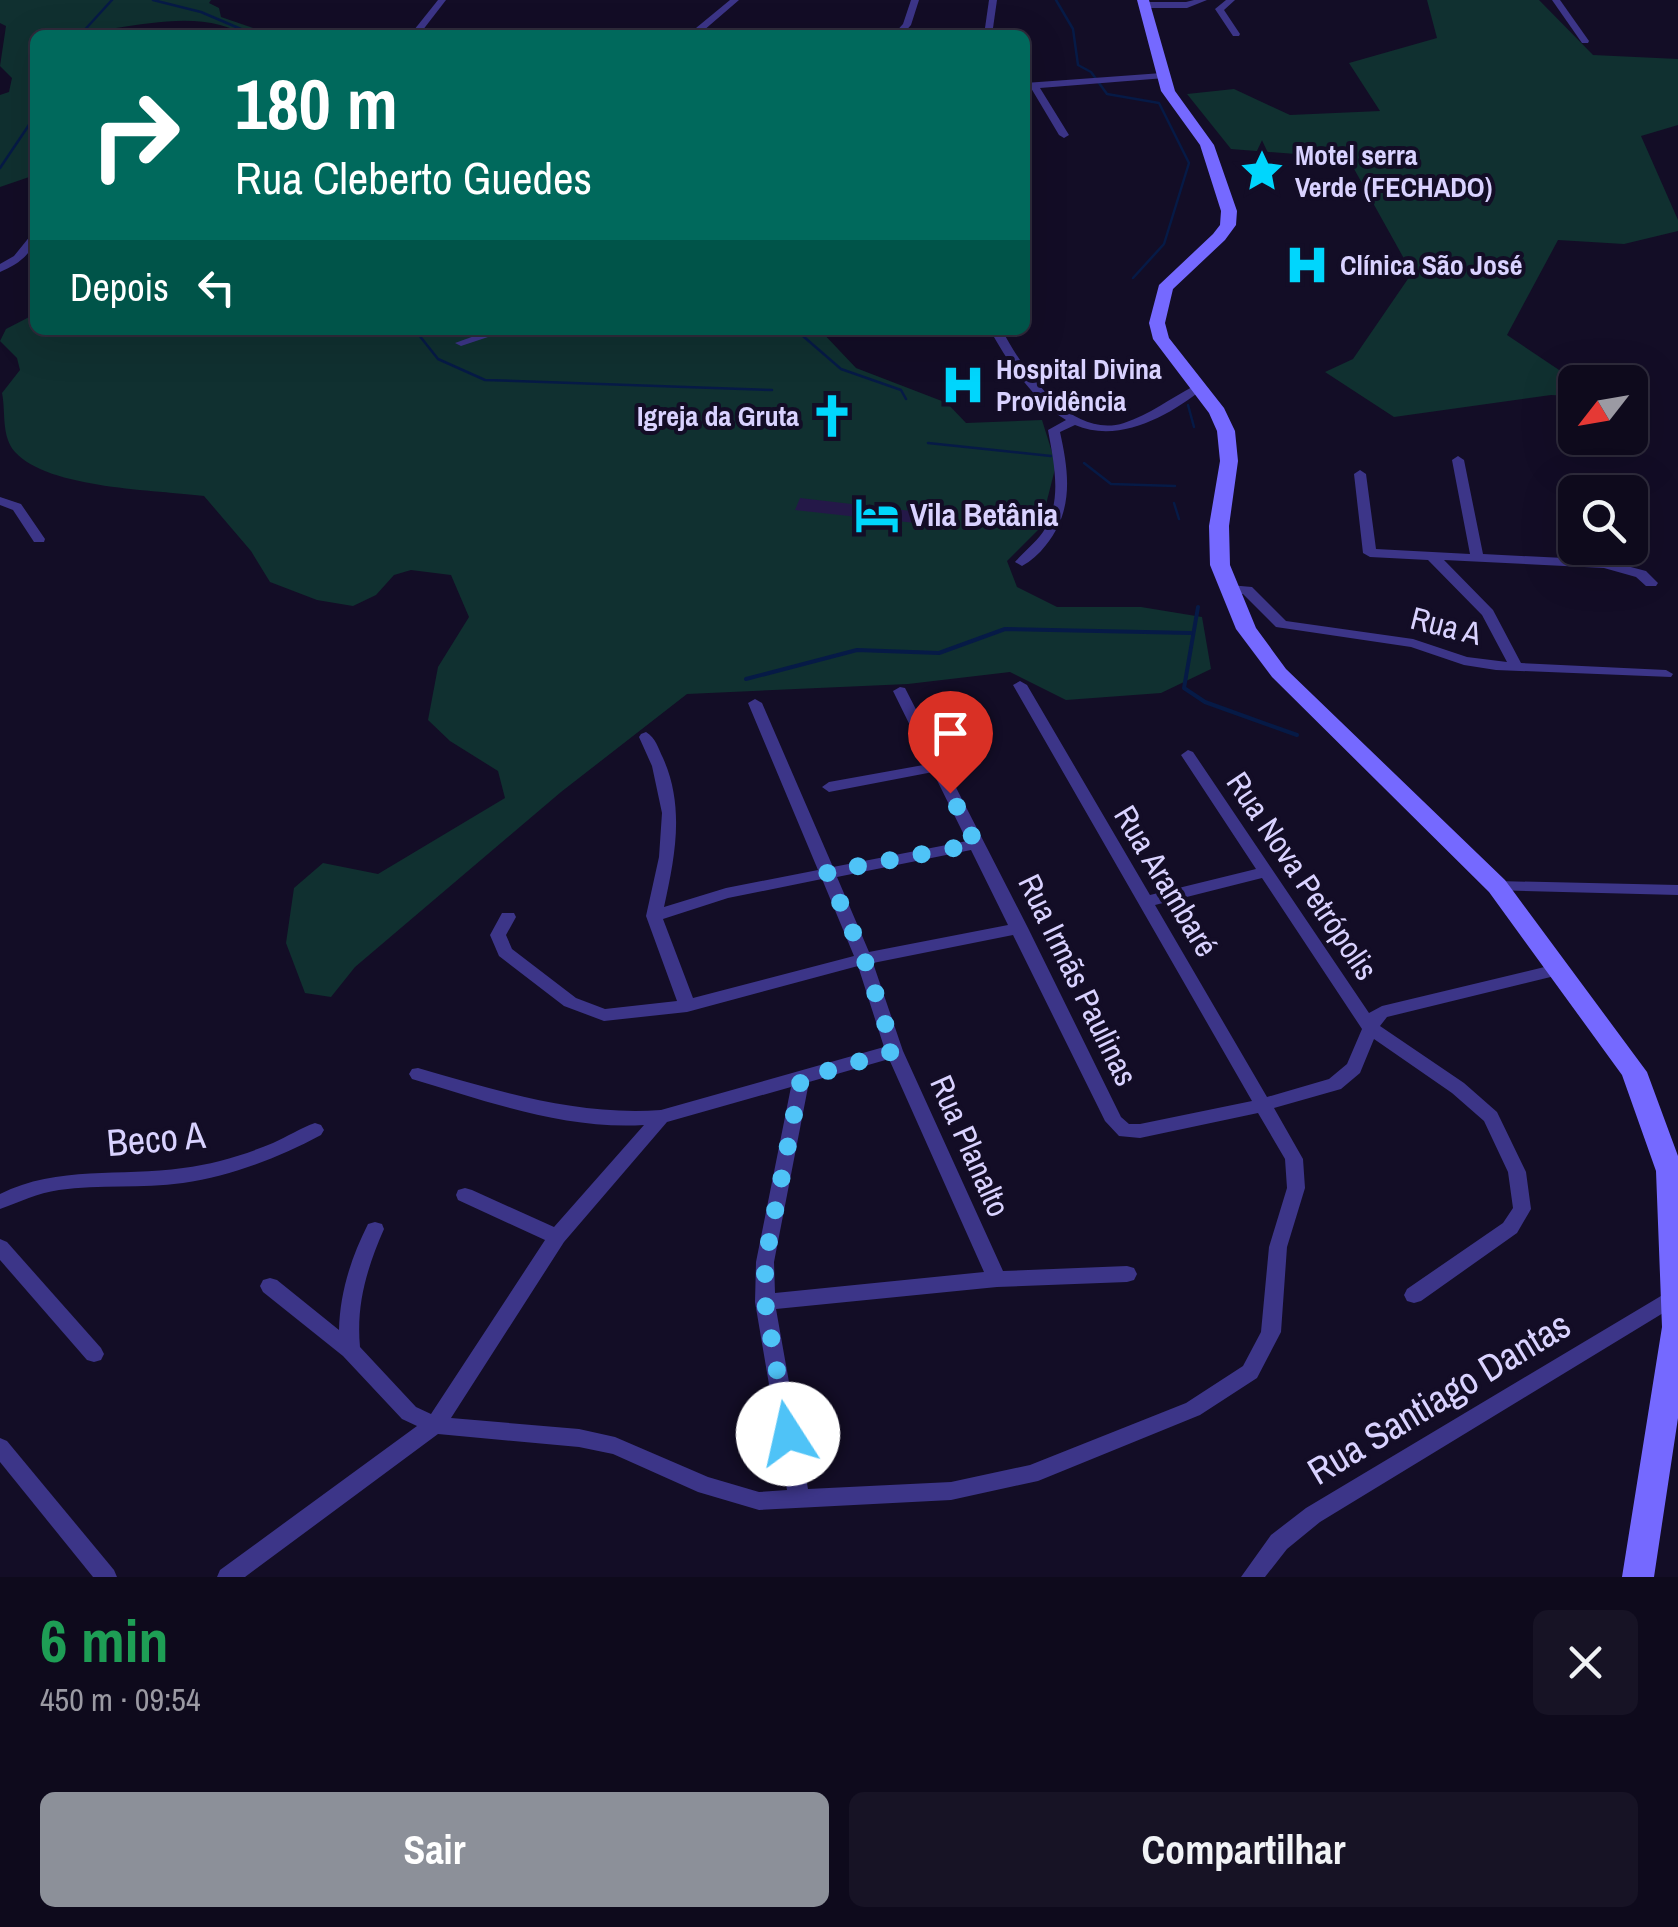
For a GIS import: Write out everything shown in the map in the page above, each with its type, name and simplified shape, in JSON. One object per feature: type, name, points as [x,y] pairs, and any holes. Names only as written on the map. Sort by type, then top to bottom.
[{"type":"main road","points":[[1143,2],[1162,76],[1176,106],[1207,145],[1229,210],[1228,226],[1164,288],[1158,303],[1161,339],[1226,431],[1229,461],[1219,554],[1246,629],[1273,666],[1497,886],[1634,1072],[1670,1171],[1676,1327],[1638,1577]]},
{"type":"street","points":[[418,30],[442,0]]},
{"type":"street","points":[[699,30],[735,0]]},
{"type":"street","points":[[902,30],[915,0]]},
{"type":"street","points":[[989,30],[992,0]]},
{"type":"street","points":[[1143,2],[1187,5],[1203,0]]},
{"type":"street","points":[[1231,0],[1219,9],[1236,34]]},
{"type":"street","points":[[1556,0],[1584,41]]},
{"type":"street","points":[[1030,85],[1162,76]]},
{"type":"street","points":[[1030,85],[1064,135]]},
{"type":"street","points":[[0,269],[18,258],[30,244]]},
{"type":"street","points":[[461,343],[487,335]]},
{"type":"street","points":[[998,335],[1008,356],[1074,421],[1090,427],[1124,427],[1198,388]]},
{"type":"street","points":[[1022,562],[1049,539],[1064,502],[1054,430],[1074,421]]},
{"type":"street","points":[[1458,460],[1477,558]]},
{"type":"street","points":[[1360,474],[1370,553],[1558,561]]},
{"type":"street","points":[[0,501],[16,507],[39,539]]},
{"type":"street","points":[[1432,556],[1488,613],[1516,668]]},
{"type":"street","points":[[1612,565],[1652,584]]},
{"type":"street","name":"Rua A","points":[[1229,589],[1247,590],[1281,624],[1413,642],[1464,661],[1516,668],[1666,674]]},
{"type":"street","name":"Rua Arambaré","points":[[434,1425],[580,1438],[615,1446],[705,1484],[759,1501],[951,1491],[1031,1474],[1193,1409],[1250,1372],[1271,1332],[1278,1247],[1296,1188],[1294,1160],[1020,685]]},
{"type":"street","name":"Rua Irmãs Paulinas","points":[[900,691],[1114,1122],[1126,1131],[1263,1105]]},
{"type":"street","name":"Rua Planalto","points":[[755,703],[864,958],[894,1051],[996,1278]]},
{"type":"street","points":[[646,737],[659,766],[670,813],[667,857],[654,916],[687,1006]]},
{"type":"street","name":"Rua Nova Petrópolis","points":[[1188,756],[1370,1028]]},
{"type":"street","points":[[830,787],[937,767]]},
{"type":"street","points":[[654,916],[726,892],[976,844]]},
{"type":"street","points":[[1148,901],[1267,872]]},
{"type":"street","points":[[1497,886],[1678,890]]},
{"type":"street","points":[[508,917],[498,935],[505,952],[570,1002],[604,1015],[687,1006],[864,958],[1020,928]]},
{"type":"street","points":[[1263,1105],[1335,1084],[1354,1068],[1370,1028],[1382,1012],[1401,1004],[1561,969]]},
{"type":"street","points":[[1370,1028],[1458,1088],[1491,1117],[1517,1172],[1522,1209],[1510,1228],[1414,1295]]},
{"type":"street","points":[[418,1074],[536,1106],[623,1122],[661,1117],[894,1051]]},
{"type":"street","points":[[800,1500],[765,1302],[765,1262],[801,1079]]},
{"type":"street","points":[[228,1577],[434,1425],[556,1237],[661,1117]]},
{"type":"street","name":"Beco A","points":[[0,1202],[50,1183],[165,1178],[227,1169],[314,1130]]},
{"type":"street","points":[[465,1195],[556,1237]]},
{"type":"street","points":[[350,1350],[346,1312],[354,1272],[376,1229]]},
{"type":"street","points":[[0,1247],[94,1354]]},
{"type":"street","points":[[765,1302],[996,1278],[1127,1274]]},
{"type":"street","points":[[270,1286],[350,1350],[408,1413],[434,1425]]},
{"type":"street","name":"Rua Santiago Dantas","points":[[1252,1577],[1279,1542],[1313,1515],[1676,1294]]},
{"type":"street","points":[[0,1449],[106,1577]]},
{"type":"green space","points":[[0,0],[211,0],[209,3],[219,8],[221,17],[259,30],[182,21],[115,30],[30,30],[30,177],[0,187],[0,95],[9,92],[12,78],[0,66],[6,26],[0,23]]},
{"type":"green space","points":[[1427,0],[1539,0],[1593,55],[1678,59],[1678,125],[1641,136],[1678,220],[1678,231],[1624,244],[1558,240],[1507,335],[1558,369],[1558,395],[1394,417],[1325,372],[1353,359],[1412,273],[1348,158],[1231,149],[1187,94],[1234,89],[1290,115],[1380,111],[1349,63],[1437,38]]},
{"type":"green space","points":[[30,317],[30,335],[825,335],[856,368],[947,403],[966,423],[1042,420],[1056,465],[1040,528],[1007,561],[1017,587],[1057,607],[1141,607],[1202,617],[1211,669],[1161,693],[1066,700],[1010,672],[908,684],[687,694],[561,792],[355,967],[331,997],[305,993],[286,943],[294,888],[323,863],[378,874],[505,798],[498,771],[450,741],[428,720],[438,667],[469,617],[451,575],[411,570],[394,575],[376,595],[353,606],[317,600],[270,582],[251,551],[204,496],[77,481],[31,464],[15,452],[6,432],[2,393],[20,370],[17,358],[0,341],[6,329]]},
{"type":"building","name":"Vila Betânia","points":[[800,498],[920,512],[916,523],[878,519],[868,528],[854,526],[858,517],[795,510]]},
{"type":"waterway","points":[[85,30],[112,0]]},
{"type":"waterway","points":[[153,0],[201,12],[243,30]]},
{"type":"waterway","points":[[1056,0],[1073,29],[1078,65],[1091,72],[1107,94],[1159,103],[1189,163],[1164,244],[1133,278]]},
{"type":"waterway","points":[[0,168],[30,123]]},
{"type":"waterway","points":[[419,335],[438,359],[485,380],[772,390]]},
{"type":"waterway","points":[[802,335],[841,369],[901,390],[906,399]]},
{"type":"waterway","points":[[1188,405],[1194,427]]},
{"type":"waterway","points":[[928,443],[1051,456]]},
{"type":"waterway","points":[[1084,463],[1111,484],[1175,486]]},
{"type":"waterway","points":[[1174,503],[1179,519]]},
{"type":"waterway","points":[[1198,607],[1184,688],[1205,702],[1297,735]]},
{"type":"waterway","points":[[746,679],[857,650],[939,653],[1005,629],[1191,633]]},
{"type":"place","name":"Motel serra Verde (FECHADO)","points":[[1262,171]]},
{"type":"place","name":"Clínica São José","points":[[1307,265]]},
{"type":"place","name":"Hospital Divina Providência","points":[[963,385]]},
{"type":"place","name":"Igreja da Gruta","points":[[832,416]]},
{"type":"place","name":"Vila Betânia","points":[[877,515]]},
{"type":"route","points":[[788,1434],[765,1302],[765,1262],[801,1079],[894,1051],[864,958],[827,872],[976,844],[950,793]]}]
